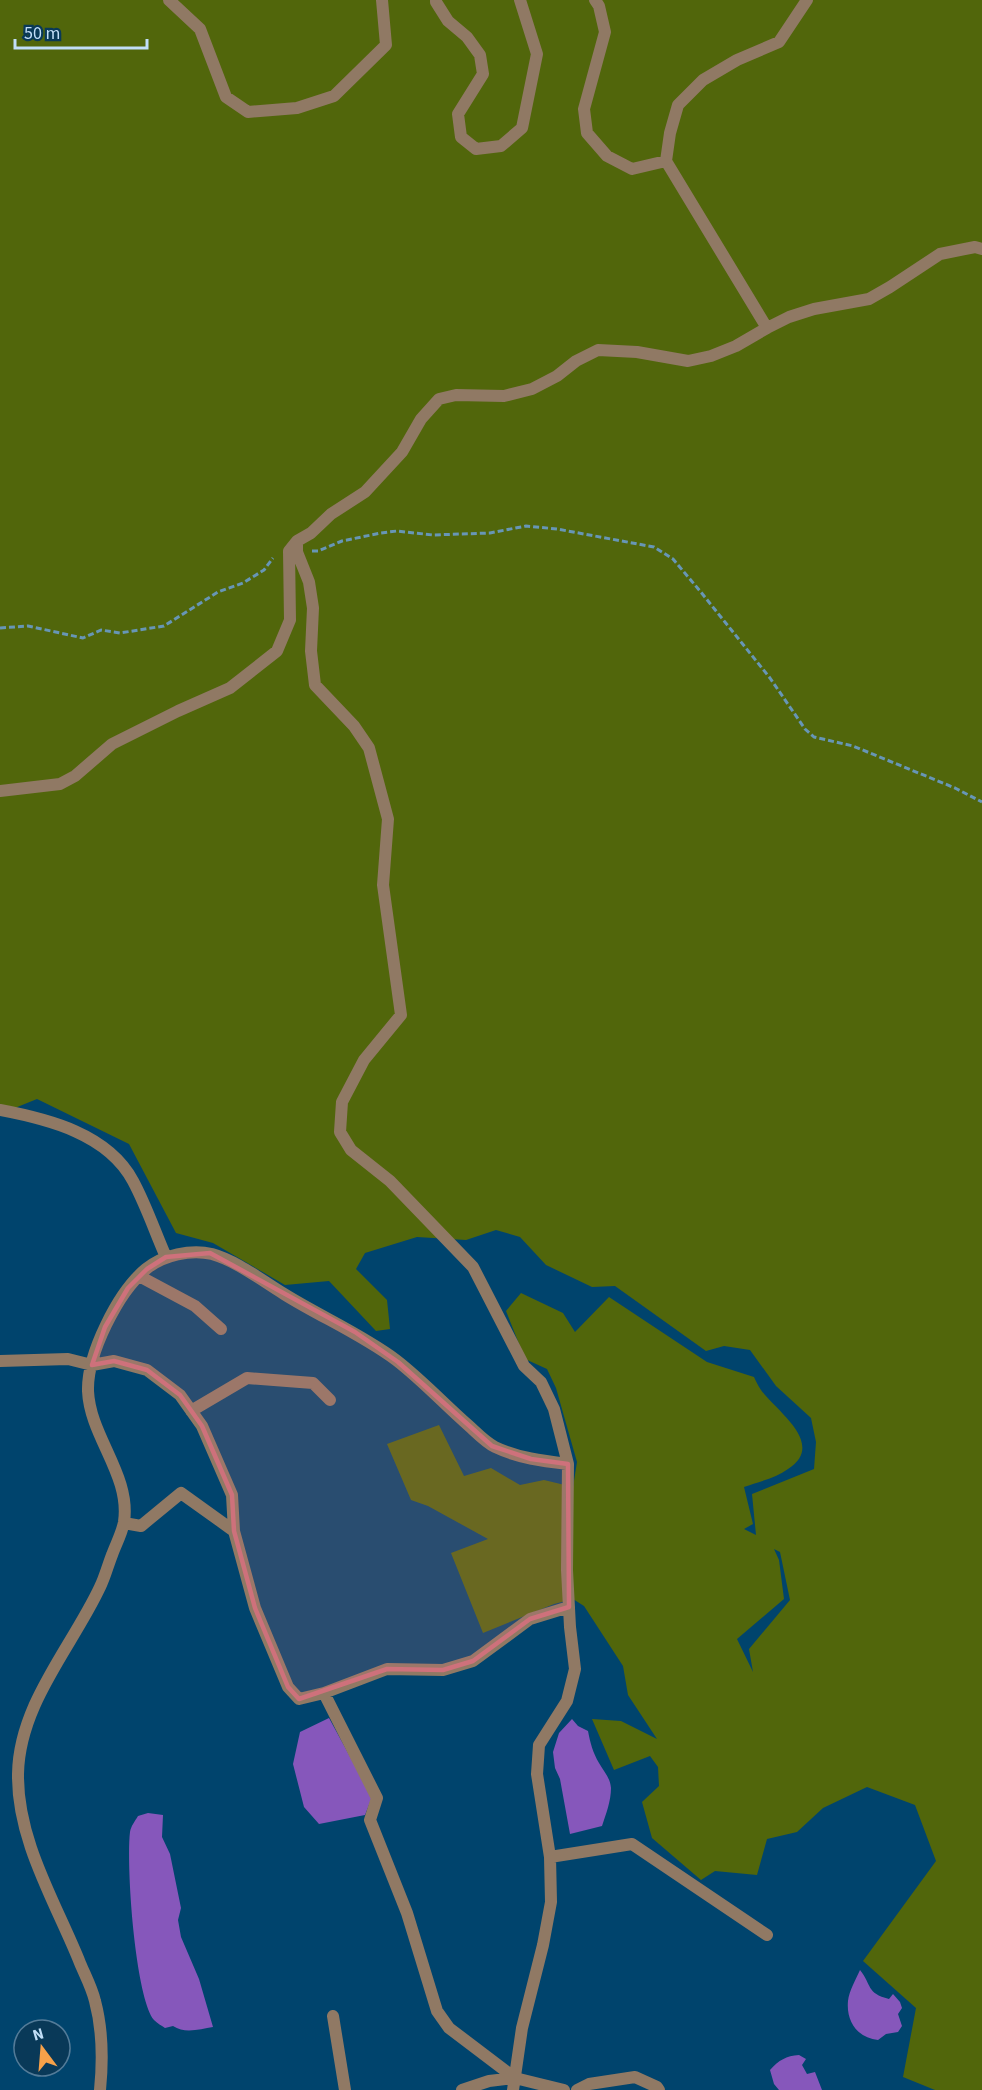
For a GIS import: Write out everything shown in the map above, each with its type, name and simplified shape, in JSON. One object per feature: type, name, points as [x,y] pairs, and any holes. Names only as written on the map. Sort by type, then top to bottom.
[{"type":"street","points":[[169,0],[200,29],[226,97],[248,112],[297,108],[334,96],[386,45],[382,0]]},
{"type":"street","points":[[436,0],[448,21],[467,38],[480,55],[483,74],[458,114],[461,137],[476,149],[501,146],[522,128],[537,54],[520,0]]},
{"type":"street","points":[[595,0],[599,6],[605,32],[584,109],[587,133],[606,156],[633,169],[666,161]]},
{"type":"street","points":[[767,328],[666,161],[670,133],[678,105],[703,80],[737,60],[779,42],[807,0]]},
{"type":"street","points":[[0,791],[60,784],[75,776],[112,744],[230,688],[277,651],[290,620],[294,548],[331,514],[365,492],[402,452],[421,419],[439,399],[456,395],[504,396],[532,389],[598,350],[638,352],[688,361],[711,356],[736,346],[789,317],[814,309],[869,299],[940,254],[975,247],[982,249]]},
{"type":"street","points":[[294,548],[309,582],[311,651],[315,685],[354,726],[369,748],[388,819],[383,885],[402,1015],[364,1060],[342,1102],[339,1132],[351,1150],[390,1181],[472,1267],[524,1366],[541,1382],[554,1409],[568,1464],[567,1570],[575,1669],[567,1701],[539,1745],[537,1774],[550,1857],[551,1902],[543,1945],[522,2028],[514,2084]]},
{"type":"street","points":[[0,1110],[76,1131],[109,1151],[133,1179],[166,1257]]},
{"type":"street","points":[[100,2090],[103,2058],[101,2026],[95,1997],[28,1836],[21,1811],[18,1773],[21,1748],[32,1713],[101,1586],[124,1523],[123,1493],[99,1436],[91,1411],[88,1389],[92,1365],[105,1327],[128,1288],[147,1269],[166,1257],[191,1252],[210,1253],[231,1261],[305,1307],[355,1332],[398,1362],[492,1446],[531,1459],[568,1464]]},
{"type":"street","points":[[139,1276],[195,1306],[221,1329]]},
{"type":"street","points":[[0,1361],[68,1359],[92,1365],[114,1361],[147,1370],[180,1395],[202,1426],[232,1495],[234,1531],[255,1608],[288,1687],[299,1699],[324,1693],[387,1669],[443,1670],[473,1661],[530,1619],[569,1607]]},
{"type":"street","points":[[191,1411],[247,1378],[313,1383],[330,1400]]},
{"type":"street","points":[[124,1523],[141,1526],[181,1493],[234,1531]]},
{"type":"street","points":[[324,1693],[377,1798],[370,1820],[406,1912],[437,2011],[449,2028],[514,2084]]},
{"type":"street","points":[[550,1857],[632,1844],[704,1890],[767,1935]]},
{"type":"street","points":[[333,2016],[345,2090]]},
{"type":"street","points":[[577,2090],[589,2084],[635,2077],[659,2090]]},
{"type":"street","points":[[462,2090],[489,2081],[564,2090]]},
{"type":"path","points":[[0,628],[28,626],[83,638],[101,630],[120,633],[164,626],[218,592],[243,583],[264,570],[277,554],[294,548],[318,551],[342,541],[396,531],[433,535],[490,533],[526,526],[557,529],[654,547],[673,560],[693,583],[770,678],[805,729],[814,737],[853,746],[955,788],[982,802]]},
{"type":"highlighted area","points":[[210,1253],[355,1332],[398,1362],[492,1446],[531,1459],[568,1464],[569,1607],[530,1619],[473,1661],[443,1670],[387,1669],[299,1699],[288,1687],[255,1608],[234,1531],[232,1495],[202,1426],[180,1395],[147,1370],[114,1361],[92,1365],[105,1327],[128,1288],[147,1269],[166,1257]]},
{"type":"green space","points":[[0,0],[982,0],[982,2090],[935,2090],[903,2077],[916,2008],[863,1961],[936,1861],[915,1805],[867,1787],[823,1808],[797,1832],[767,1839],[757,1875],[715,1871],[701,1880],[652,1838],[642,1802],[659,1786],[658,1767],[650,1756],[614,1770],[592,1719],[621,1721],[657,1739],[628,1695],[623,1666],[584,1606],[573,1599],[554,1604],[483,1633],[451,1553],[488,1539],[428,1506],[411,1500],[387,1444],[439,1425],[464,1476],[491,1468],[520,1485],[544,1480],[573,1487],[577,1462],[556,1388],[547,1369],[525,1359],[506,1311],[521,1293],[563,1313],[575,1332],[609,1297],[707,1362],[754,1377],[761,1390],[795,1428],[801,1439],[802,1449],[799,1459],[778,1475],[744,1487],[753,1524],[744,1529],[756,1535],[752,1494],[814,1469],[816,1442],[811,1418],[776,1386],[750,1350],[724,1346],[706,1351],[615,1286],[592,1287],[546,1265],[520,1237],[496,1230],[466,1240],[417,1237],[365,1253],[356,1269],[387,1300],[390,1329],[376,1331],[329,1281],[285,1285],[213,1243],[176,1233],[129,1144],[37,1099],[0,1114]],"holes":[[[774,1549],[780,1552],[790,1600],[749,1649],[753,1672],[737,1639],[784,1599],[779,1560]]]},
{"type":"shaded area","points":[[329,1718],[372,1797],[365,1815],[319,1824],[304,1807],[293,1764],[300,1732]]},
{"type":"shaded area","points":[[572,1719],[578,1726],[588,1731],[593,1751],[611,1788],[602,1826],[570,1834],[553,1752],[559,1733]]},
{"type":"shaded area","points":[[148,1813],[163,1815],[162,1837],[170,1854],[181,1908],[178,1920],[181,1937],[199,1979],[213,2027],[198,2030],[173,2026],[165,2028],[154,2020],[147,2006],[133,1929],[129,1849],[132,1826],[138,1816]]},
{"type":"shaded area","points":[[860,1970],[876,1994],[889,1999],[893,1994],[900,2002],[902,2008],[898,2014],[902,2026],[898,2032],[886,2034],[878,2040],[871,2039],[859,2032],[851,2022],[848,2001]]},
{"type":"shaded area","points":[[799,2055],[806,2059],[802,2065],[807,2074],[815,2072],[822,2090],[779,2090],[774,2084],[770,2070],[783,2059]]}]
